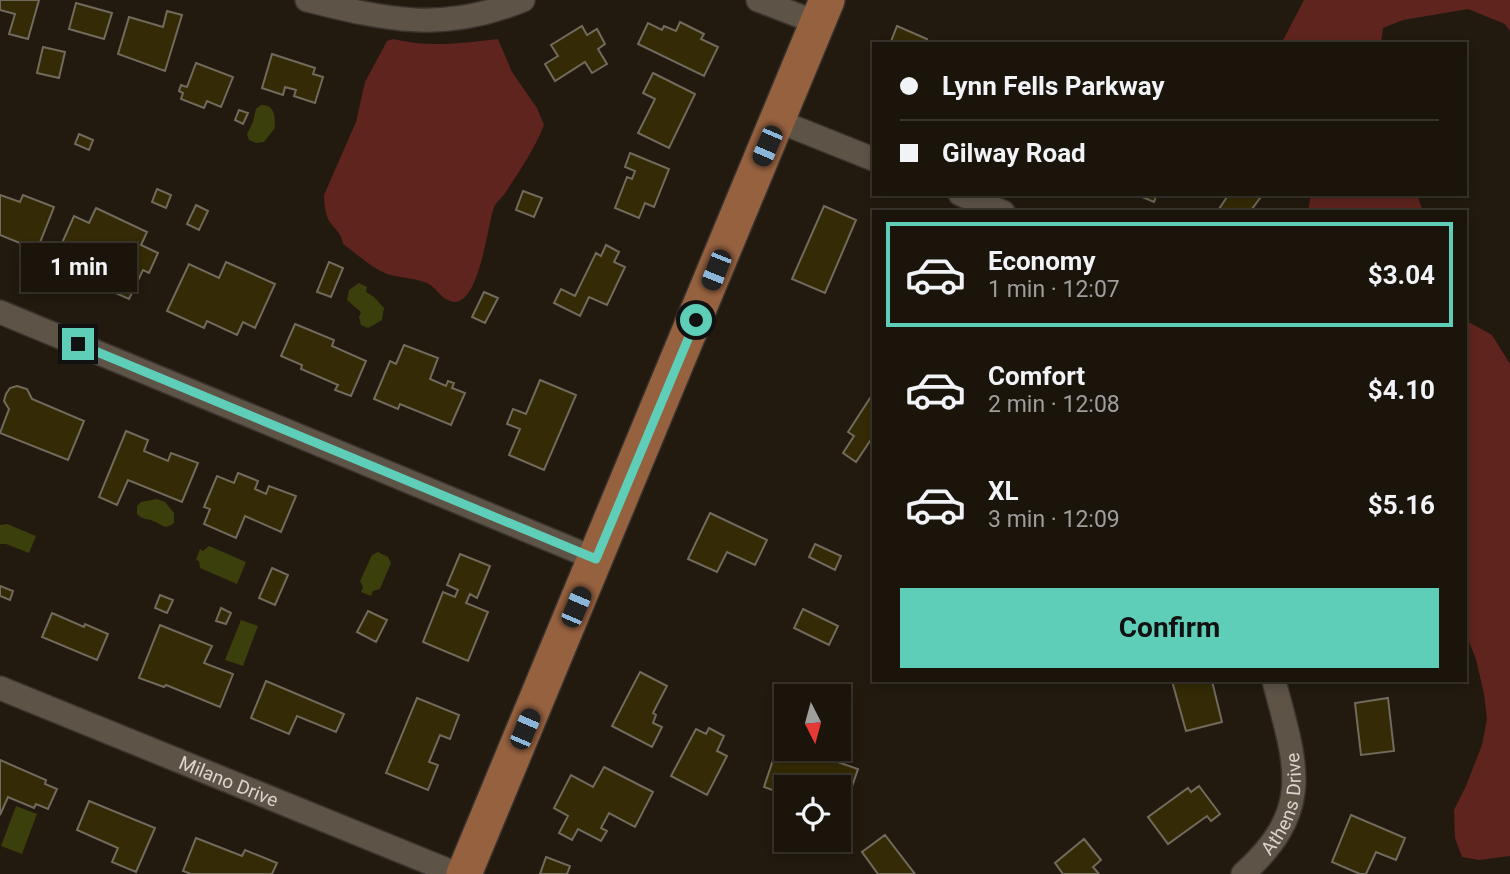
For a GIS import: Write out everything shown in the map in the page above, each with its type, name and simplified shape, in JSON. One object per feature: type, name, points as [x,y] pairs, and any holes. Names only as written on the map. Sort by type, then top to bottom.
[{"type":"main road","points":[[464,874],[822,12]]},
{"type":"street","points":[[307,0],[374,16],[437,22],[482,14],[523,0]]},
{"type":"street","points":[[758,0],[822,12]]},
{"type":"street","points":[[778,121],[872,159]]},
{"type":"street","points":[[965,196],[998,210]]},
{"type":"street","points":[[0,312],[596,559]]},
{"type":"street","name":"Athens Drive","points":[[1243,874],[1278,838],[1294,795],[1293,766],[1274,682]]},
{"type":"street","name":"Milano Drive","points":[[0,688],[457,874]]},
{"type":"shaded area","points":[[1304,0],[1510,0],[1510,31],[1505,24],[1468,9],[1403,20],[1383,28],[1381,42],[1282,42]]},
{"type":"shaded area","points":[[393,39],[433,44],[498,39],[512,72],[537,108],[544,125],[522,166],[494,207],[481,264],[468,293],[460,301],[447,300],[424,282],[387,274],[376,268],[343,244],[326,213],[324,195],[356,122],[365,82],[387,41]]},
{"type":"shaded area","points":[[261,105],[272,109],[275,128],[264,142],[256,143],[249,140],[247,134],[256,109]]},
{"type":"shaded area","points":[[1311,196],[1418,196],[1422,210],[1308,210]]},
{"type":"shaded area","points":[[359,283],[367,287],[366,292],[384,308],[382,320],[368,328],[361,325],[361,312],[347,300],[349,290]]},
{"type":"shaded area","points":[[1467,321],[1492,335],[1510,364],[1510,856],[1479,860],[1462,857],[1455,838],[1454,810],[1482,745],[1487,719],[1476,659],[1467,637]]},
{"type":"shaded area","points":[[157,499],[165,502],[174,513],[174,523],[171,525],[163,526],[137,514],[137,506],[141,502]]},
{"type":"shaded area","points":[[7,524],[36,536],[29,553],[0,544],[0,525]]},
{"type":"shaded area","points":[[209,546],[246,562],[237,584],[200,568],[199,561],[196,560],[200,549],[203,551]]},
{"type":"shaded area","points":[[378,552],[388,557],[391,563],[380,589],[373,591],[371,596],[361,592],[363,587],[360,581],[372,555]]},
{"type":"shaded area","points":[[241,620],[258,626],[243,666],[225,660]]},
{"type":"shaded area","points":[[16,806],[37,814],[22,854],[1,846]]},
{"type":"building","points":[[0,0],[39,0],[28,39],[9,34],[15,14],[0,10]]},
{"type":"building","points":[[76,3],[112,13],[104,39],[69,29]]},
{"type":"building","points":[[167,11],[182,15],[165,71],[118,54],[129,17],[163,27]]},
{"type":"building","points":[[680,22],[704,34],[701,39],[718,47],[704,76],[638,44],[648,23],[662,30],[664,26],[676,31]]},
{"type":"building","points":[[582,26],[587,35],[597,29],[605,44],[598,49],[607,64],[592,73],[585,62],[555,81],[545,64],[558,56],[551,45]]},
{"type":"building","points":[[897,26],[927,39],[926,42],[891,42]]},
{"type":"building","points":[[43,47],[65,52],[59,78],[37,73]]},
{"type":"building","points":[[272,54],[315,68],[313,74],[323,77],[315,103],[294,96],[296,90],[285,87],[283,95],[262,88]]},
{"type":"building","points":[[196,63],[233,77],[221,107],[207,101],[204,108],[181,99],[181,85],[187,87]]},
{"type":"building","points":[[653,73],[695,94],[669,148],[638,133],[655,99],[643,93]]},
{"type":"building","points":[[239,110],[248,113],[243,124],[235,120]]},
{"type":"building","points":[[79,134],[93,140],[89,150],[75,144]]},
{"type":"building","points":[[630,153],[669,169],[654,207],[645,203],[639,218],[615,208],[627,177],[632,179],[635,171],[625,167]]},
{"type":"building","points":[[157,189],[171,195],[166,208],[152,202]]},
{"type":"building","points":[[523,191],[542,198],[534,217],[516,210]]},
{"type":"building","points":[[0,195],[20,202],[23,195],[54,207],[37,250],[0,235]]},
{"type":"building","points":[[1140,196],[1156,196],[1154,202]]},
{"type":"building","points":[[1228,196],[1262,196],[1253,210],[1218,210]]},
{"type":"building","points":[[196,205],[208,211],[199,230],[187,224]]},
{"type":"building","points":[[824,206],[856,220],[825,293],[792,279]]},
{"type":"building","points":[[96,208],[147,232],[141,245],[158,253],[149,273],[143,270],[129,299],[91,282],[96,271],[75,262],[79,251],[62,243],[74,216],[89,223]]},
{"type":"building","points":[[606,245],[619,252],[614,262],[625,267],[607,305],[589,297],[580,316],[554,303],[561,289],[575,296],[596,253],[601,256]]},
{"type":"building","points":[[226,262],[275,284],[255,328],[243,322],[237,335],[207,321],[204,328],[167,311],[189,264],[219,278]]},
{"type":"building","points":[[329,262],[343,268],[331,297],[317,292]]},
{"type":"building","points":[[484,292],[498,298],[485,323],[472,317]]},
{"type":"building","points":[[295,324],[334,340],[332,346],[366,361],[351,396],[335,390],[338,385],[301,369],[302,365],[281,356]]},
{"type":"building","points":[[404,345],[438,358],[430,379],[446,386],[448,381],[454,383],[452,388],[465,393],[451,425],[400,404],[398,409],[374,399],[390,361],[396,364]]},
{"type":"building","points":[[540,380],[576,395],[544,470],[509,455],[520,429],[507,424],[513,409],[526,414]]},
{"type":"building","points":[[17,386],[27,389],[32,399],[84,421],[68,460],[0,433],[9,409],[4,401],[6,394],[10,388]]},
{"type":"building","points":[[872,395],[872,442],[856,462],[843,453],[854,436],[848,432]]},
{"type":"building","points":[[126,431],[148,440],[144,451],[168,461],[171,453],[198,463],[182,502],[128,480],[117,505],[99,497]]},
{"type":"building","points":[[238,473],[258,481],[255,489],[266,494],[269,486],[296,496],[281,532],[245,516],[236,538],[204,524],[210,509],[204,507],[217,476],[234,483]]},
{"type":"building","points":[[710,513],[767,540],[755,565],[727,552],[717,572],[688,559]]},
{"type":"building","points":[[815,544],[841,556],[835,570],[809,557]]},
{"type":"building","points":[[460,554],[490,566],[477,598],[470,594],[466,603],[488,612],[468,661],[423,642],[443,592],[455,597],[458,590],[447,585]]},
{"type":"building","points":[[272,568],[288,575],[275,605],[259,598]]},
{"type":"building","points":[[0,586],[13,591],[10,600],[0,596]]},
{"type":"building","points":[[160,595],[173,600],[167,613],[155,608]]},
{"type":"building","points":[[221,608],[231,613],[226,624],[216,621]]},
{"type":"building","points":[[803,609],[838,626],[829,645],[794,628]]},
{"type":"building","points":[[368,611],[387,620],[376,642],[357,632]]},
{"type":"building","points":[[52,613],[108,634],[97,660],[42,637]]},
{"type":"building","points":[[160,625],[212,646],[204,663],[233,674],[220,707],[166,685],[164,687],[139,678]]},
{"type":"building","points":[[640,672],[667,686],[653,713],[656,715],[653,723],[662,727],[652,747],[612,726]]},
{"type":"building","points":[[266,681],[344,714],[336,732],[297,716],[289,734],[251,718]]},
{"type":"building","points":[[1172,682],[1212,682],[1222,722],[1186,731]]},
{"type":"building","points":[[417,698],[459,715],[450,739],[440,735],[429,762],[438,765],[428,790],[386,773]]},
{"type":"building","points":[[1388,698],[1394,751],[1361,755],[1355,703]]},
{"type":"building","points":[[709,728],[724,736],[717,751],[727,756],[707,795],[671,776],[696,729],[706,734]]},
{"type":"building","points":[[774,757],[774,761],[835,761],[858,769],[851,789],[851,775],[774,775],[774,791],[764,787]]},
{"type":"building","points":[[0,760],[46,780],[45,784],[57,789],[48,809],[36,804],[34,808],[8,797],[0,815]]},
{"type":"building","points":[[604,767],[653,792],[635,827],[609,813],[601,828],[607,831],[601,841],[578,829],[572,840],[559,833],[568,816],[554,808],[571,775],[593,787]]},
{"type":"building","points":[[1199,786],[1220,814],[1211,821],[1207,816],[1168,844],[1148,817],[1188,788],[1191,792]]},
{"type":"building","points":[[89,801],[155,828],[136,872],[112,862],[118,848],[77,830]]},
{"type":"building","points":[[1351,815],[1405,838],[1396,860],[1376,852],[1366,874],[1332,862]]},
{"type":"building","points":[[885,835],[915,874],[878,874],[862,852]]},
{"type":"building","points":[[196,838],[242,856],[245,850],[277,863],[272,874],[191,874],[183,871]]},
{"type":"building","points":[[1084,839],[1101,860],[1093,867],[1099,874],[1063,874],[1055,863]]},
{"type":"building","points":[[546,857],[570,866],[567,874],[540,874]]},
{"type":"route","points":[[78,344],[596,559],[696,320]]}]
